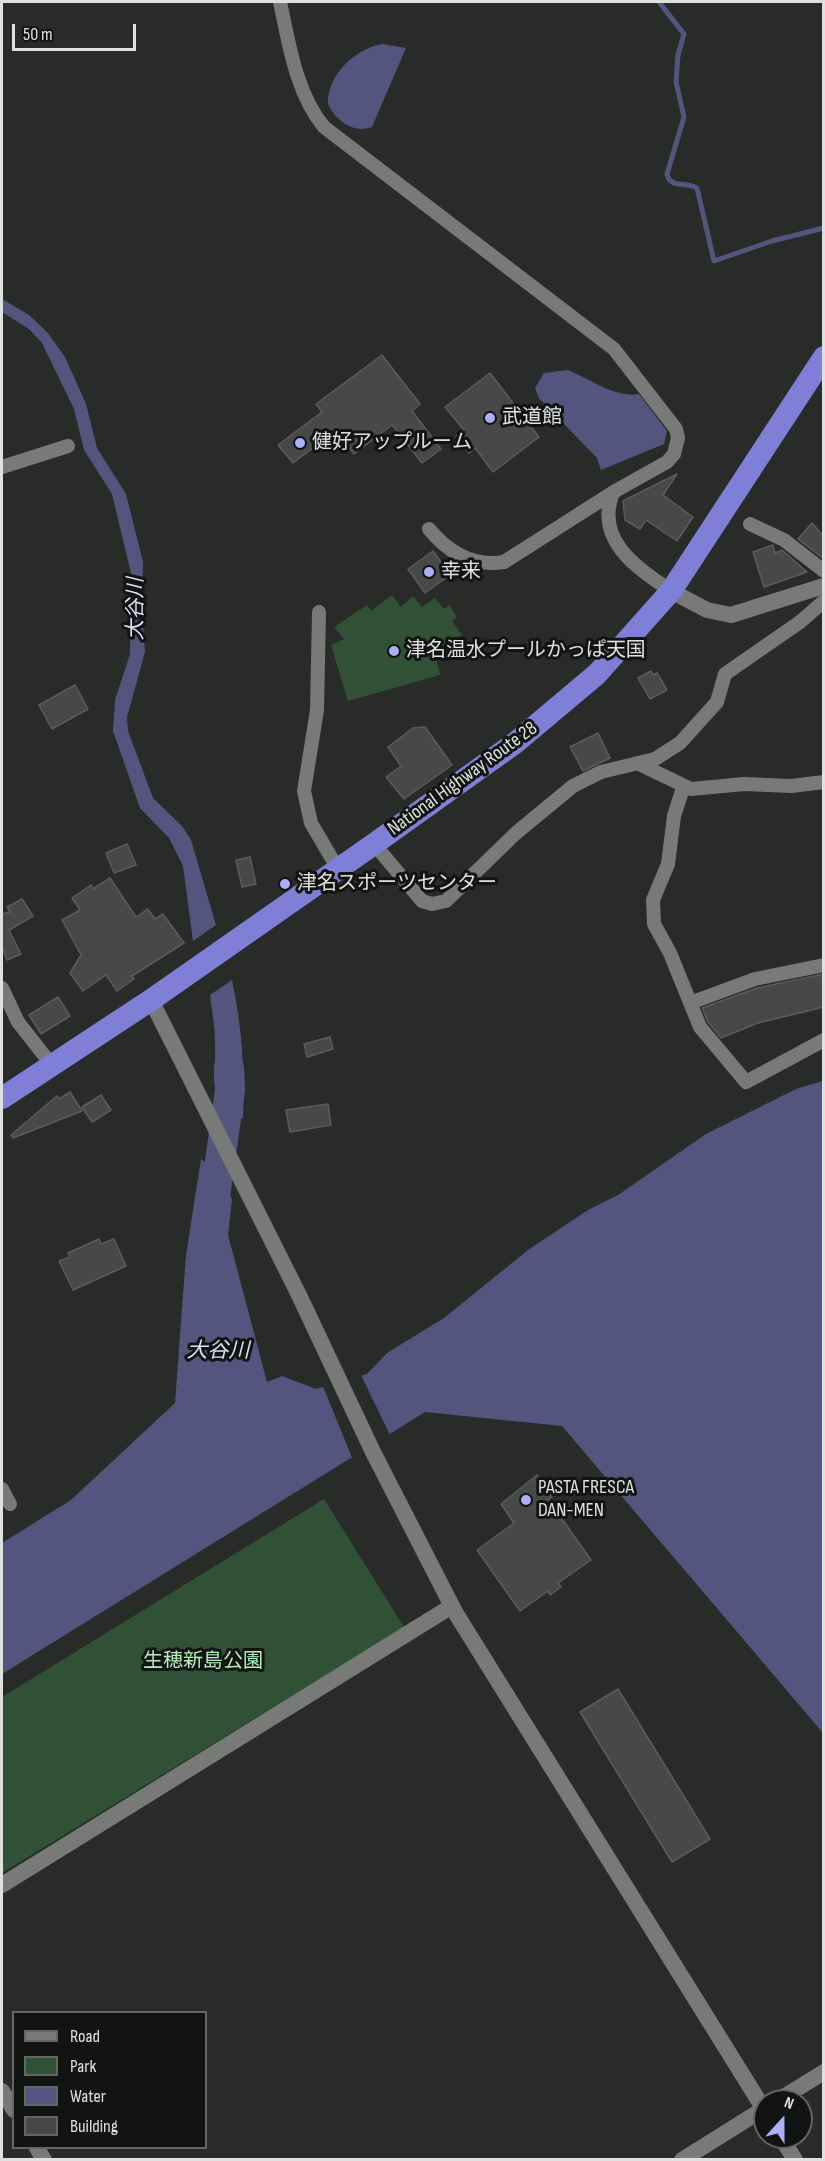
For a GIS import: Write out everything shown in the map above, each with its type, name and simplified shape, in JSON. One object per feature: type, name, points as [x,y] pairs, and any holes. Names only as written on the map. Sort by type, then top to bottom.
[{"type":"highway","name":"National Highway Route 28","points":[[2,1098],[151,1000],[374,844],[559,708],[597,674],[671,591],[824,357]]},
{"type":"street","points":[[280,2],[305,97],[313,114],[324,127],[344,146],[468,236],[615,349],[672,421],[678,438],[674,454],[667,462],[613,493],[504,562],[488,565],[473,562],[441,543],[429,529]]},
{"type":"street","points":[[2,467],[68,446]]},
{"type":"street","points":[[613,493],[609,506],[609,523],[619,550],[638,569],[671,591],[707,610],[731,615],[824,586]]},
{"type":"street","points":[[750,524],[784,540],[824,571]]},
{"type":"street","points":[[374,844],[422,901],[437,904],[449,899],[516,833],[573,786],[600,772],[655,759],[680,743],[717,702],[725,674],[800,622],[824,601]]},
{"type":"street","points":[[319,612],[317,710],[304,791],[311,823],[338,868]]},
{"type":"street","points":[[639,764],[683,788],[699,790],[744,784],[791,786],[824,782]]},
{"type":"street","points":[[683,788],[672,826],[668,864],[653,900],[652,913],[654,924],[670,953],[700,1027],[746,1082],[824,1040]]},
{"type":"street","points":[[690,1003],[755,980],[824,965]]},
{"type":"street","points":[[2,990],[18,1022],[51,1064]]},
{"type":"street","points":[[151,1000],[303,1304],[373,1452],[452,1606],[757,2089]]},
{"type":"street","points":[[2,1489],[10,1504]]},
{"type":"street","points":[[2,1885],[452,1606]]},
{"type":"street","points":[[797,2089],[824,2072]]},
{"type":"street","points":[[2,2091],[12,2107]]},
{"type":"street","points":[[682,2160],[753,2116]]},
{"type":"green space","name":"津名温水プールかっぱ天国","points":[[392,595],[401,607],[413,596],[422,607],[435,598],[444,609],[449,605],[457,617],[452,621],[462,635],[456,640],[462,647],[442,662],[436,657],[440,675],[348,701],[331,645],[344,639],[334,627],[367,605],[371,611]]},
{"type":"green space","name":"生穂新島公園","points":[[324,1499],[404,1627],[2,1873],[2,1697]]},
{"type":"water","points":[[382,44],[406,48],[372,127],[359,129],[346,125],[328,104],[332,83],[344,65],[362,51]]},
{"type":"water","name":"大谷川","points":[[2,299],[29,315],[47,332],[65,357],[86,404],[97,448],[126,494],[143,562],[142,615],[145,652],[127,717],[128,731],[153,798],[182,826],[191,840],[216,925],[193,941],[183,866],[169,838],[140,808],[113,731],[115,700],[130,654],[131,573],[112,494],[84,450],[74,409],[42,343],[29,329],[2,312]]},
{"type":"water","points":[[568,370],[611,391],[639,394],[667,431],[664,444],[601,470],[597,458],[539,398],[535,388],[544,373]]},
{"type":"water","points":[[232,980],[242,1049],[243,1119],[230,1109],[217,1093],[214,1077],[215,1036],[210,995]]},
{"type":"water","points":[[823,1081],[823,1733],[562,1426],[425,1412],[2,1674],[2,1543],[71,1500],[175,1403],[186,1255],[201,1159],[220,1173],[232,1199],[228,1235],[267,1382],[282,1376],[316,1389],[367,1374],[387,1353],[444,1318],[528,1250],[588,1210],[618,1195],[706,1134],[796,1089]]},
{"type":"pier","points":[[211,1079],[222,1104],[244,1122],[220,1105],[210,1084]]},
{"type":"pier","points":[[202,1156],[222,1171],[235,1198],[235,1205],[220,1173],[199,1157]]},
{"type":"pier","points":[[360,1373],[391,1437],[353,1460],[322,1384]]},
{"type":"building","points":[[382,355],[420,404],[412,411],[441,449],[422,463],[392,425],[354,454],[336,431],[293,463],[278,445],[322,412],[316,404]]},
{"type":"building","name":"武道館","points":[[490,373],[539,437],[493,472],[475,448],[469,453],[456,436],[464,430],[445,407]]},
{"type":"building","points":[[677,474],[663,495],[693,517],[677,541],[646,520],[640,529],[625,520],[623,501]]},
{"type":"building","points":[[812,523],[824,537],[824,559],[798,539]]},
{"type":"building","points":[[773,545],[775,553],[782,550],[807,572],[764,587],[753,552]]},
{"type":"building","name":"幸来","points":[[433,551],[450,575],[425,593],[408,569]]},
{"type":"building","points":[[651,671],[653,675],[657,673],[667,690],[650,699],[638,678]]},
{"type":"building","points":[[75,685],[88,709],[52,729],[39,705]]},
{"type":"building","points":[[425,727],[452,765],[404,799],[386,777],[401,766],[388,747],[413,728]]},
{"type":"building","points":[[598,733],[610,758],[583,771],[570,747]]},
{"type":"building","points":[[127,844],[136,865],[114,873],[106,853]]},
{"type":"building","points":[[250,857],[256,884],[242,887],[236,860]]},
{"type":"building","points":[[110,878],[136,917],[148,909],[155,919],[163,914],[184,943],[132,976],[134,979],[117,991],[106,975],[83,991],[70,973],[81,955],[62,920],[80,910],[72,898],[91,885],[93,889]]},
{"type":"building","points":[[22,899],[33,916],[9,930],[21,954],[7,960],[2,947],[2,914],[10,912],[7,907]]},
{"type":"building","points":[[824,974],[824,1007],[758,1023],[721,1038],[708,1022],[702,1008],[757,988]]},
{"type":"building","points":[[58,997],[70,1016],[41,1034],[29,1015]]},
{"type":"building","points":[[330,1037],[333,1049],[307,1057],[304,1044]]},
{"type":"building","points":[[70,1092],[82,1111],[13,1138],[11,1135],[57,1096],[59,1099]]},
{"type":"building","points":[[101,1095],[111,1110],[92,1122],[82,1107]]},
{"type":"building","points":[[328,1104],[331,1125],[290,1132],[286,1110]]},
{"type":"building","points":[[99,1239],[101,1244],[114,1239],[126,1266],[73,1290],[59,1261],[70,1257],[68,1253]]},
{"type":"building","points":[[537,1475],[552,1497],[548,1499],[591,1560],[558,1583],[561,1587],[550,1595],[548,1591],[520,1611],[477,1550],[514,1523],[501,1504]]},
{"type":"building","points":[[618,1689],[710,1839],[672,1862],[580,1712]]},
{"type":"waterway","points":[[659,2],[684,34],[678,55],[676,82],[684,117],[667,174],[671,182],[697,188],[714,261],[772,241],[824,228]]},
{"type":"waterway","name":"大谷川","points":[[213,1211],[230,1090],[229,1068]]},
{"type":"place","name":"武道館","points":[[490,418]]},
{"type":"place","name":"健好アップルーム","points":[[300,443]]},
{"type":"place","name":"幸来","points":[[429,572]]},
{"type":"place","name":"津名温水プールかっぱ天国","points":[[394,651]]},
{"type":"place","name":"津名スポーツセンター","points":[[285,884]]},
{"type":"place","name":"PASTA FRESCA DAN-MEN","points":[[526,1500]]}]
